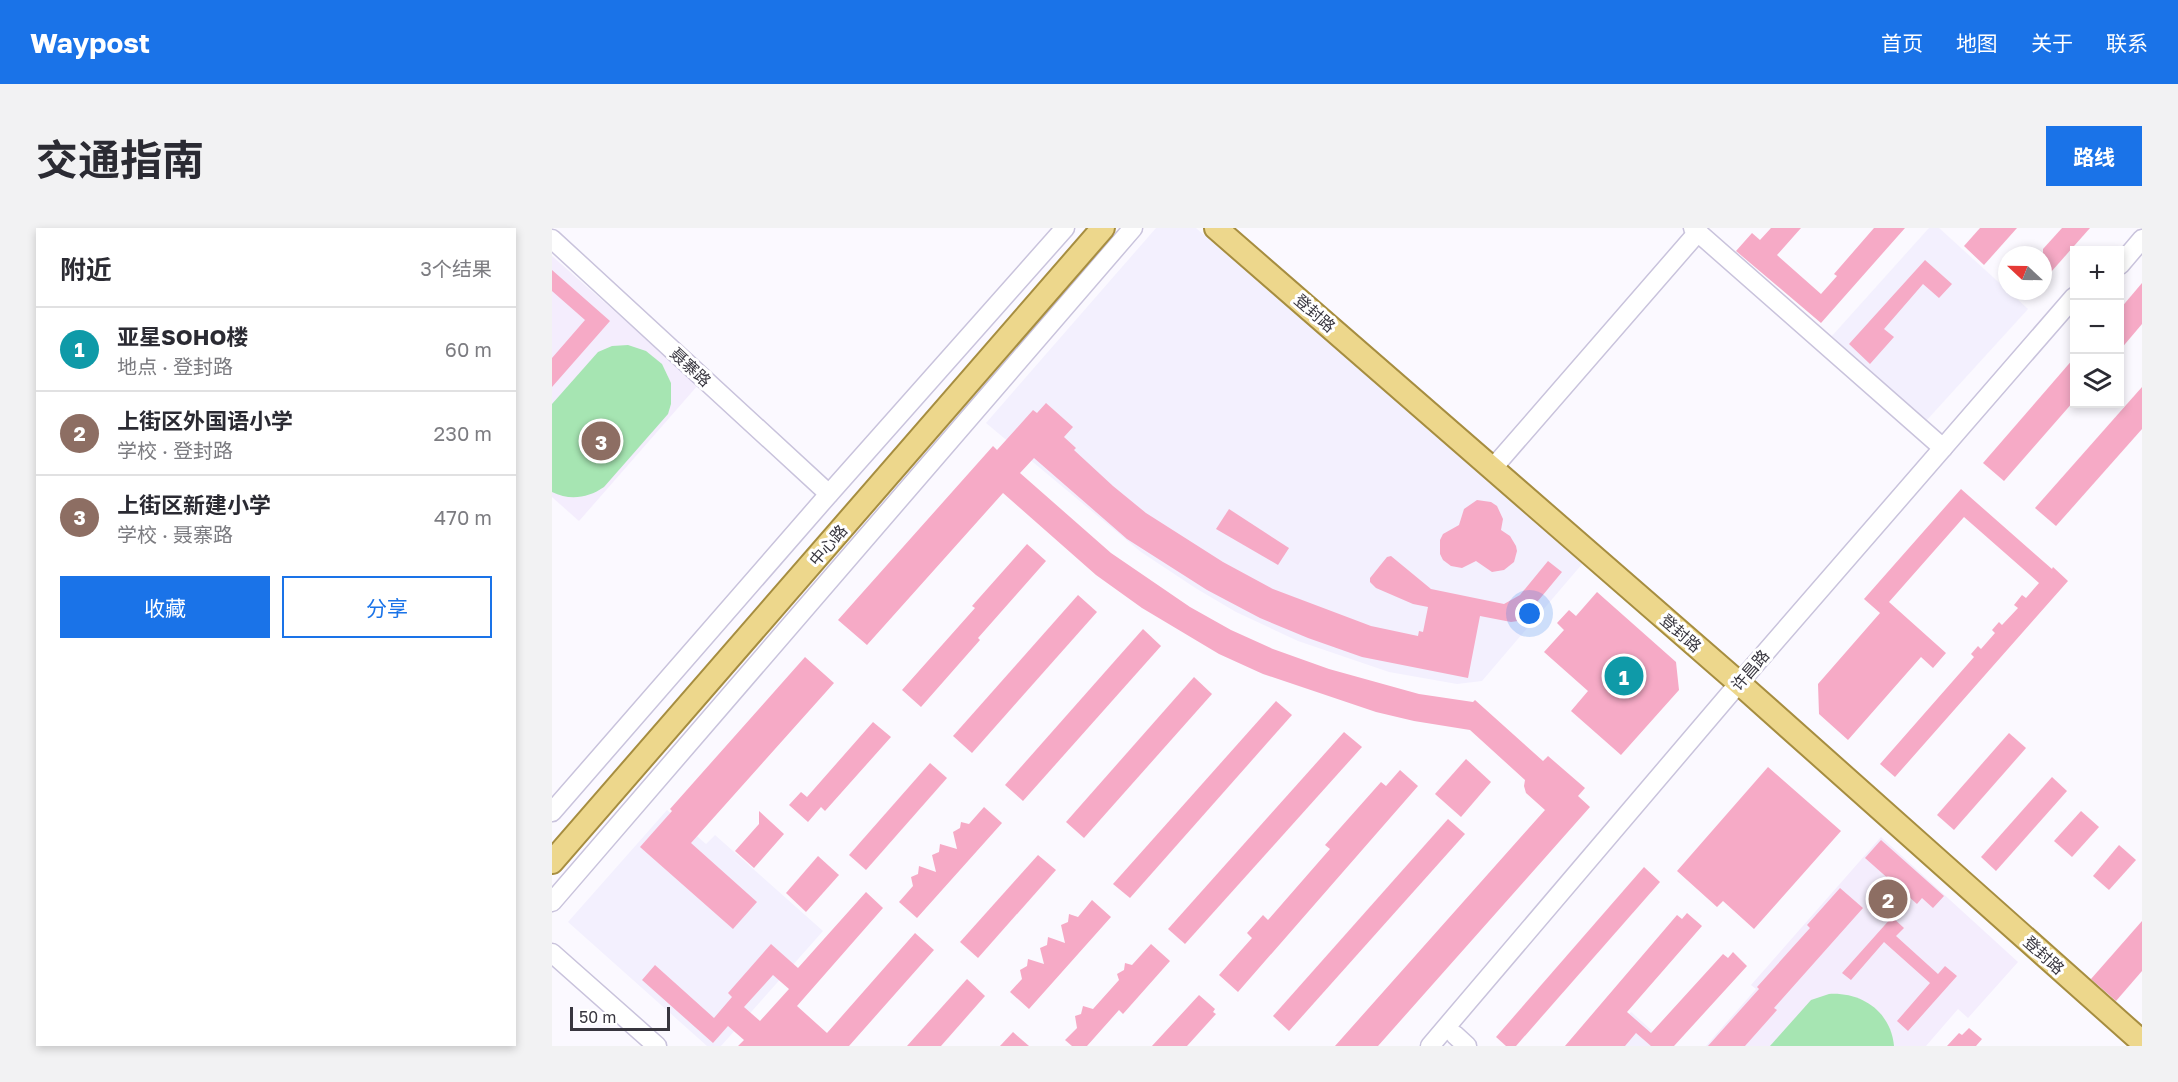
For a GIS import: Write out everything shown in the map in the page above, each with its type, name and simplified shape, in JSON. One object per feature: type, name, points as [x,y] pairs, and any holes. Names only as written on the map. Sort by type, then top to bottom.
[{"type":"main road","name":"中心路","points":[[552,862],[1103,228]]},
{"type":"main road","name":"登封路","points":[[1216,228],[1743,687],[2142,1042]]},
{"type":"street","points":[[552,812],[1065,228]]},
{"type":"street","points":[[552,902],[1133,228]]},
{"type":"street","points":[[2119,246],[2135,228]]},
{"type":"street","points":[[1492,469],[1696,230],[1943,448]]},
{"type":"street","name":"聂寨路","points":[[552,239],[829,494]]},
{"type":"street","points":[[2124,259],[2142,239]]},
{"type":"street","name":"许昌路","points":[[1456,1042],[1743,687],[1943,448],[2071,300]]},
{"type":"street","name":"许昌路","points":[[1430,1046],[1743,687],[2070,320]]},
{"type":"street","points":[[552,953],[657,1046]]},
{"type":"shaded area","points":[[1156,228],[1196,228],[1583,563],[1482,681],[1457,684],[1389,672],[1298,641],[1236,612],[1141,552],[986,423]]},
{"type":"shaded area","points":[[1929,228],[1939,228],[1998,282],[1998,300],[2018,300],[2028,309],[1925,422],[1832,336]]},
{"type":"shaded area","points":[[552,256],[698,385],[579,521],[552,497]]},
{"type":"shaded area","points":[[667,810],[706,844],[715,835],[823,931],[721,1046],[707,1046],[568,922]]},
{"type":"shaded area","points":[[1881,837],[2018,962],[1968,1018],[1958,1009],[1926,1046],[1706,1046],[1756,989],[1751,985]]},
{"type":"shaded area","points":[[1631,1012],[1669,1046],[1601,1046]]},
{"type":"green space","points":[[628,345],[646,351],[662,364],[671,383],[671,404],[668,414],[604,487],[592,494],[579,497],[565,497],[552,492],[552,404],[598,352],[612,346]]},
{"type":"green space","points":[[1829,994],[1853,996],[1873,1006],[1887,1023],[1894,1046],[1770,1046],[1811,1000]]},
{"type":"building","points":[[1771,228],[1801,228],[1777,255],[1821,294],[1837,276],[1834,274],[1874,228],[1905,228],[1821,323],[1736,251],[1752,233],[1760,240]]},
{"type":"building","points":[[1980,228],[2017,228],[2001,246],[1998,246],[1998,249],[1984,265],[1964,246]]},
{"type":"building","points":[[2062,228],[2090,228],[2074,246],[2070,246],[2070,251],[2052,271],[2052,246],[2046,246]]},
{"type":"building","points":[[1925,260],[1952,284],[1939,298],[1923,284],[1884,329],[1894,337],[1870,364],[1849,344]]},
{"type":"building","points":[[552,270],[610,321],[552,387],[552,358],[585,320],[552,291]]},
{"type":"building","points":[[2142,283],[2142,324],[2124,345],[2124,304]]},
{"type":"building","points":[[2070,363],[2070,406],[2004,481],[1983,463]]},
{"type":"building","points":[[2142,387],[2142,429],[2056,526],[2035,508]]},
{"type":"building","points":[[1046,403],[1073,427],[1064,437],[1076,448],[1074,450],[1146,513],[1223,562],[1273,589],[1371,626],[1418,636],[1419,631],[1423,632],[1428,607],[1413,604],[1376,588],[1370,582],[1370,578],[1387,557],[1391,556],[1431,589],[1504,604],[1520,595],[1548,561],[1562,572],[1528,613],[1518,621],[1511,622],[1480,616],[1468,678],[1362,657],[1260,618],[1207,590],[1127,539],[1034,458],[1020,473],[1111,553],[1190,607],[1231,630],[1273,649],[1329,669],[1419,694],[1473,702],[1475,700],[1543,761],[1548,756],[1585,788],[1578,796],[1590,807],[1378,1046],[1335,1046],[1545,810],[1526,793],[1525,780],[1470,730],[1376,712],[1263,674],[1219,654],[1142,608],[1096,575],[1003,493],[867,645],[838,620],[993,446],[997,450],[1033,410],[1037,413]]},
{"type":"building","points":[[1961,489],[2068,581],[1895,777],[1880,764],[1974,657],[1971,654],[1978,646],[1981,649],[1995,633],[1992,630],[1999,622],[2002,625],[2018,608],[2014,605],[2022,595],[2026,598],[2039,583],[1964,517],[1889,602],[1946,653],[1933,668],[1921,657],[1848,740],[1819,714],[1818,684],[1880,613],[1864,599]]},
{"type":"building","points":[[1477,500],[1491,502],[1497,506],[1503,519],[1501,530],[1510,536],[1516,546],[1514,562],[1504,570],[1492,572],[1476,561],[1462,568],[1451,566],[1443,560],[1440,554],[1440,540],[1443,534],[1459,525],[1464,509]]},
{"type":"building","points":[[1229,509],[1289,548],[1278,565],[1216,529]]},
{"type":"building","points":[[1027,544],[1046,561],[921,707],[902,690],[975,608],[972,606]]},
{"type":"building","points":[[1597,592],[1676,662],[1679,690],[1621,755],[1571,711],[1588,691],[1544,652],[1564,630],[1557,623],[1569,610],[1576,616]]},
{"type":"building","points":[[1078,595],[1097,612],[972,753],[953,736]]},
{"type":"building","points":[[1143,629],[1161,646],[1023,801],[1005,785]]},
{"type":"building","points":[[805,657],[834,683],[691,843],[757,902],[733,929],[640,847],[672,811],[670,809]]},
{"type":"building","points":[[1194,677],[1212,694],[1084,838],[1066,822]]},
{"type":"building","points":[[1276,701],[1292,715],[1130,898],[1113,884]]},
{"type":"building","points":[[873,722],[891,737],[825,811],[821,807],[808,822],[789,805],[801,792],[807,797]]},
{"type":"building","points":[[1344,732],[1362,747],[1185,944],[1168,929]]},
{"type":"building","points":[[2009,733],[2026,748],[1954,830],[1937,815]]},
{"type":"building","points":[[1466,759],[1491,782],[1461,817],[1435,794]]},
{"type":"building","points":[[930,763],[947,778],[866,870],[849,855]]},
{"type":"building","points":[[1768,767],[1841,831],[1754,929],[1723,901],[1717,907],[1677,871]]},
{"type":"building","points":[[1400,770],[1418,786],[1238,992],[1219,975],[1252,938],[1247,933],[1263,915],[1268,920],[1330,849],[1325,845],[1381,782],[1386,786]]},
{"type":"building","points":[[2052,777],[2067,791],[1996,871],[1981,857]]},
{"type":"building","points":[[984,807],[1002,823],[917,918],[899,902],[913,886],[911,877],[918,874],[919,866],[936,872],[932,855],[939,852],[940,844],[957,849],[953,832],[960,828],[961,822],[969,824]]},
{"type":"building","points":[[759,811],[784,834],[754,868],[735,851],[759,824]]},
{"type":"building","points":[[2081,811],[2099,827],[2072,857],[2054,841]]},
{"type":"building","points":[[1448,819],[1465,834],[1289,1031],[1273,1016]]},
{"type":"building","points":[[1881,840],[1944,896],[1933,908],[1922,898],[1917,904],[1865,858]]},
{"type":"building","points":[[2119,845],[2136,860],[2109,890],[2093,876]]},
{"type":"building","points":[[1038,855],[1056,870],[978,958],[960,942]]},
{"type":"building","points":[[818,856],[839,875],[806,912],[786,893]]},
{"type":"building","points":[[1644,867],[1660,882],[1516,1046],[1506,1046],[1496,1037]]},
{"type":"building","points":[[1840,888],[1863,908],[1774,1008],[1777,1010],[1745,1046],[1708,1046],[1810,928],[1807,925]]},
{"type":"building","points":[[866,892],[883,908],[797,1006],[827,1033],[915,933],[934,950],[849,1046],[738,1046],[744,1040],[728,1026],[713,1043],[642,980],[655,965],[714,1018],[732,997],[728,993],[771,944],[798,968]],"holes":[[[773,975],[789,989],[760,1021],[744,1007]]]},
{"type":"building","points":[[1092,900],[1111,917],[1029,1009],[1010,992],[1022,979],[1020,970],[1027,966],[1028,959],[1044,964],[1040,948],[1047,945],[1048,937],[1065,943],[1061,925],[1068,922],[1069,914],[1078,917]]},
{"type":"building","points":[[1687,913],[1702,926],[1627,1012],[1651,1033],[1723,954],[1728,958],[1733,952],[1747,966],[1674,1046],[1651,1046],[1636,1033],[1625,1046],[1565,1046],[1677,915],[1682,919]]},
{"type":"building","points":[[1892,917],[1904,928],[1896,936],[1938,974],[1945,966],[1957,976],[1908,1031],[1897,1021],[1930,983],[1884,942],[1851,980],[1842,973]]},
{"type":"building","points":[[2142,921],[2142,971],[2116,1001],[2091,979]]},
{"type":"building","points":[[1151,944],[1170,961],[1123,1014],[1119,1010],[1087,1046],[1072,1046],[1065,1040],[1077,1028],[1075,1016],[1081,1014],[1083,1006],[1093,1009],[1119,980],[1117,974],[1124,970],[1125,963],[1132,965]]},
{"type":"building","points":[[967,979],[985,996],[941,1046],[907,1046]]},
{"type":"building","points":[[1199,995],[1215,1009],[1213,1012],[1216,1014],[1187,1046],[1152,1046]]},
{"type":"building","points":[[1969,1028],[1982,1039],[1976,1046],[1947,1046],[1959,1033],[1962,1035]]},
{"type":"building","points":[[1013,1032],[1029,1046],[1000,1046]]},
{"type":"place","name":"上街区新建小学","points":[[601,441]]},
{"type":"place","name":"亚星SOHO楼","points":[[1624,676]]},
{"type":"place","name":"上街区外国语小学","points":[[1888,899]]}]
